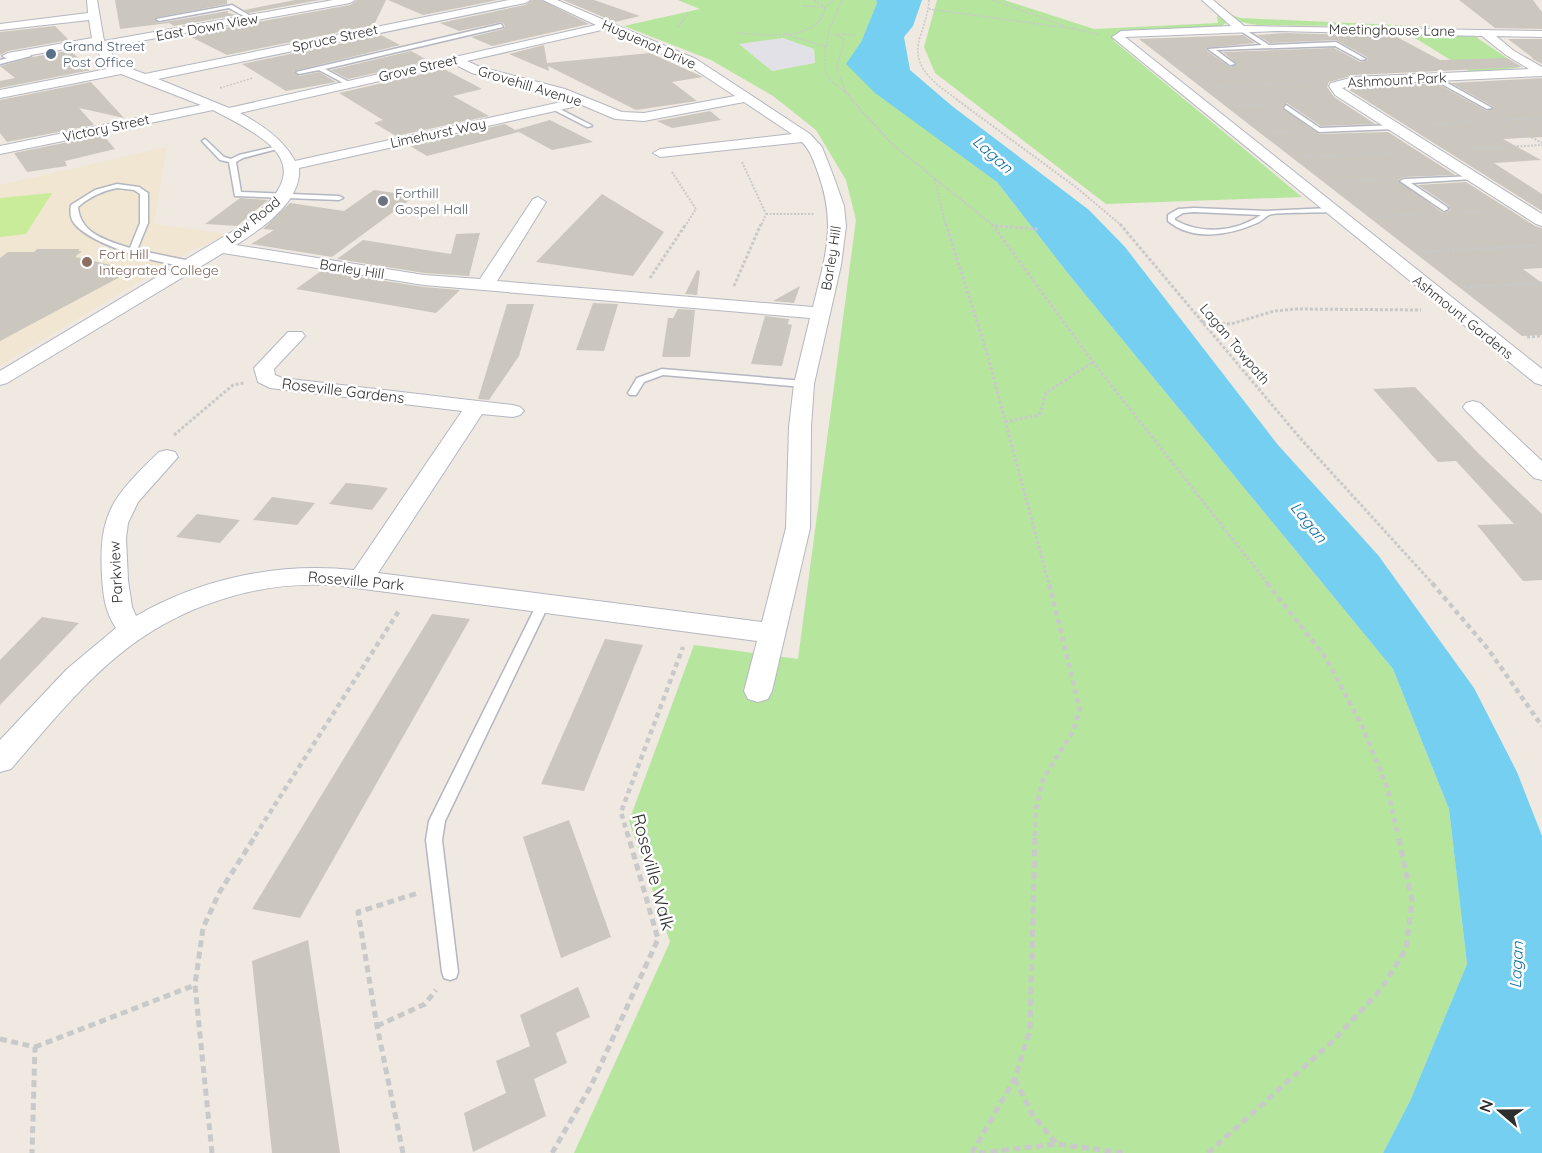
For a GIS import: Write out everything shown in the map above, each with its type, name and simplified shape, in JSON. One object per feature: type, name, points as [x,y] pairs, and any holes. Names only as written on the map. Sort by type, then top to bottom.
[{"type":"street","name":"East Down View","points":[[4,59],[24,51],[98,43],[350,0]]},
{"type":"street","name":"Spruce Street","points":[[145,78],[525,0]]},
{"type":"street","name":"Huguenot Drive","points":[[548,0],[685,58],[805,137]]},
{"type":"street","points":[[1207,0],[1241,29]]},
{"type":"street","points":[[95,1],[93,16],[98,43],[109,61],[122,70],[228,112],[261,132],[278,148],[291,166]]},
{"type":"street","points":[[0,27],[93,16]]},
{"type":"street","name":"Grove Street","points":[[228,112],[609,25]]},
{"type":"street","name":"Meetinghouse Lane","points":[[1241,29],[1302,28],[1542,34]]},
{"type":"street","points":[[1118,39],[1126,33],[1241,29]]},
{"type":"street","points":[[1484,32],[1510,53],[1542,72]]},
{"type":"street","name":"Ashmount Gardens","points":[[1118,39],[1542,379]]},
{"type":"street","name":"Grovehill Avenue","points":[[455,60],[476,70],[561,92],[613,114],[632,117],[748,98]]},
{"type":"street","points":[[0,94],[122,70]]},
{"type":"street","name":"Ashmount Park","points":[[1542,72],[1345,82],[1335,86],[1340,92],[1542,221]]},
{"type":"street","name":"Limehurst Way","points":[[291,166],[584,101]]},
{"type":"street","name":"Victory Street","points":[[0,150],[213,106]]},
{"type":"street","points":[[660,153],[805,137]]},
{"type":"street","name":"Barley Hill","points":[[804,384],[822,314],[838,226],[836,206],[815,147],[805,137]]},
{"type":"street","name":"Low Road","points":[[0,379],[192,264],[265,215],[285,195],[291,184],[291,166]]},
{"type":"street","points":[[485,285],[538,202]]},
{"type":"street","name":"Barley Hill","points":[[219,247],[424,280],[822,314]]},
{"type":"street","name":"Roseville Gardens","points":[[295,336],[264,368],[265,378],[277,384],[513,411]]},
{"type":"street","points":[[758,691],[798,528],[800,427],[804,384]]},
{"type":"street","points":[[361,580],[476,407]]},
{"type":"street","points":[[1473,407],[1542,473]]},
{"type":"street","name":"Parkview","points":[[133,630],[118,611],[112,546],[116,518],[131,492],[167,457]]},
{"type":"street","name":"Roseville Park","points":[[0,760],[79,675],[106,650],[133,630],[196,600],[240,585],[275,578],[308,576],[416,586],[772,633]]},
{"type":"lane","points":[[159,19],[230,6],[251,18]]},
{"type":"lane","points":[[299,72],[501,26]]},
{"type":"lane","points":[[1241,29],[1268,47]]},
{"type":"lane","points":[[4,59],[98,43]]},
{"type":"lane","points":[[1232,64],[1211,49],[1336,44],[1363,59]]},
{"type":"lane","points":[[320,68],[349,84]]},
{"type":"lane","points":[[1433,77],[1489,108]]},
{"type":"lane","points":[[1286,107],[1319,130],[1394,127]]},
{"type":"lane","points":[[554,108],[589,126]]},
{"type":"lane","points":[[205,141],[222,159],[232,161],[241,156],[278,148]]},
{"type":"lane","points":[[232,161],[238,194],[339,198]]},
{"type":"lane","points":[[1404,181],[1472,177]]},
{"type":"lane","points":[[1404,181],[1444,209]]},
{"type":"lane","points":[[133,251],[144,223],[144,193],[134,188],[113,188],[89,195],[74,207],[75,219],[84,231],[133,251],[192,264]]},
{"type":"lane","points":[[1267,213],[1256,222],[1214,234],[1192,231],[1172,221],[1171,217],[1181,211],[1194,210],[1267,213],[1330,210]]},
{"type":"lane","points":[[633,393],[640,380],[662,372],[804,384]]},
{"type":"lane","points":[[450,972],[434,840],[437,821],[544,602]]},
{"type":"path","points":[[814,0],[825,7]]},
{"type":"path","points":[[803,6],[825,7],[833,0]]},
{"type":"path","points":[[842,0],[828,33],[824,65],[827,77],[835,87],[847,94],[892,144],[994,226],[1093,362],[1326,658],[1362,726],[1387,787],[1412,900],[1406,949],[1382,989],[1334,1040],[1208,1153]]},
{"type":"path","name":"Lagan Towpath","points":[[929,0],[929,9],[917,47],[919,66],[926,75],[1093,200],[1140,247],[1300,437],[1460,615],[1528,704],[1542,726]]},
{"type":"path","points":[[993,0],[1074,29]]},
{"type":"path","points":[[737,33],[784,34],[805,30],[825,17],[825,7]]},
{"type":"path","points":[[929,9],[1074,29],[1118,39]]},
{"type":"path","points":[[678,27],[688,14]]},
{"type":"path","points":[[828,33],[855,35]]},
{"type":"path","points":[[833,33],[843,38],[844,42],[836,68],[847,94]]},
{"type":"path","points":[[784,34],[826,47]]},
{"type":"path","points":[[1180,88],[1322,82],[1268,47]]},
{"type":"path","points":[[191,97],[273,73],[283,71],[294,74],[299,72]]},
{"type":"path","points":[[1542,118],[1501,120],[1542,144]]},
{"type":"path","points":[[1394,127],[1481,121]]},
{"type":"path","points":[[1237,134],[1319,130]]},
{"type":"path","points":[[1267,159],[1542,144]]},
{"type":"path","points":[[725,305],[766,214],[734,145]]},
{"type":"path","points":[[637,298],[696,209],[660,153]]},
{"type":"path","points":[[934,179],[958,266],[987,352],[1034,520],[1080,710],[1072,734],[1043,779],[1036,809],[1030,1030],[1015,1078],[972,1153]]},
{"type":"path","points":[[1298,184],[1374,180],[1404,181]]},
{"type":"path","points":[[766,214],[837,215]]},
{"type":"path","points":[[994,226],[1038,229]]},
{"type":"path","name":"Ashmount Gardens","points":[[1385,254],[1542,245]]},
{"type":"path","points":[[1427,289],[1542,283]]},
{"type":"path","points":[[1202,322],[1231,324],[1274,311],[1295,309],[1455,311]]},
{"type":"path","points":[[1005,422],[1039,415],[1044,407],[1043,399],[1046,393],[1093,362]]},
{"type":"path","points":[[167,457],[165,443],[233,385],[265,378]]},
{"type":"path","points":[[212,1153],[195,985],[203,928],[219,893],[416,586]]},
{"type":"path","name":"Roseville Walk","points":[[552,1153],[591,1086],[658,939],[621,813],[693,622]]},
{"type":"path","points":[[403,1153],[376,1026],[358,912],[439,886]]},
{"type":"path","points":[[376,1026],[425,1004],[450,972]]},
{"type":"path","points":[[0,1039],[35,1047],[195,985]]},
{"type":"path","points":[[32,1153],[35,1047]]},
{"type":"path","points":[[1015,1078],[1022,1100],[1034,1120],[1057,1144]]},
{"type":"path","points":[[979,1153],[1057,1144],[1125,1153]]},
{"type":"shaded area","points":[[783,38],[814,49],[815,63],[772,71],[738,43]]},
{"type":"shaded area","name":"Fort Hill Integrated College","points":[[167,147],[154,224],[230,234],[189,252],[0,366],[0,185]]},
{"type":"green space","points":[[678,0],[876,0],[877,3],[861,42],[847,64],[997,182],[1070,276],[1393,669],[1449,809],[1467,964],[1410,1101],[1383,1153],[574,1153],[670,942],[629,821],[694,645],[798,659],[856,220],[846,180],[816,130],[773,96],[711,60],[624,26],[700,9]],"holes":[[[783,38],[814,49],[815,63],[772,71],[739,44]]]},
{"type":"green space","points":[[937,0],[1004,0],[1094,29],[1218,23],[1217,15],[1226,23],[1221,26],[1124,31],[1116,36],[1114,41],[1302,197],[1106,204],[935,73],[924,47]]},
{"type":"green space","points":[[1230,14],[1240,18],[1437,27],[1257,25],[1241,22]]},
{"type":"green space","points":[[1407,33],[1476,37],[1517,65],[1517,68],[1470,72]]},
{"type":"green space","points":[[52,193],[26,234],[0,237],[0,198]]},
{"type":"water","name":"Lagan","points":[[876,0],[922,0],[913,26],[904,37],[910,70],[952,106],[1089,210],[1125,247],[1278,445],[1378,555],[1474,688],[1517,772],[1542,836],[1542,1153],[1383,1153],[1410,1101],[1467,964],[1449,809],[1393,669],[1070,276],[997,182],[875,93],[846,64],[861,42],[877,3]]},
{"type":"building","points":[[115,0],[227,0],[227,4],[154,18],[159,23],[228,11],[228,13],[237,15],[174,26],[169,23],[120,29]]},
{"type":"building","points":[[295,0],[320,0],[249,13],[244,10]]},
{"type":"building","points":[[357,0],[386,0],[374,25],[227,55],[187,35],[350,5]]},
{"type":"building","points":[[388,0],[498,0],[423,15]]},
{"type":"building","points":[[532,0],[541,0],[589,24],[492,46],[471,37],[504,29],[502,22],[459,31],[440,23],[525,5]]},
{"type":"building","points":[[563,0],[594,0],[640,16],[615,22]]},
{"type":"building","points":[[1459,0],[1533,0],[1542,12],[1542,29],[1495,28]]},
{"type":"building","points":[[55,26],[69,40],[8,51],[0,55],[0,32]]},
{"type":"building","points":[[1285,33],[1395,36],[1440,60],[1507,58],[1522,67],[1354,75],[1329,82],[1327,87],[1334,97],[1375,124],[1321,126],[1287,103],[1282,108],[1319,134],[1388,132],[1455,175],[1404,177],[1398,180],[1443,213],[1450,210],[1448,205],[1418,185],[1466,182],[1535,226],[1542,228],[1542,268],[1523,269],[1542,283],[1542,335],[1522,336],[1139,39],[1243,35],[1255,43],[1206,48],[1230,67],[1237,64],[1223,52],[1334,48],[1360,62],[1368,60],[1367,57],[1336,40],[1270,43],[1257,35]]},
{"type":"building","points":[[381,35],[400,45],[294,71],[299,76],[319,72],[336,82],[286,91],[242,64]]},
{"type":"building","points":[[1508,39],[1542,39],[1542,64],[1531,58],[1533,58]]},
{"type":"building","points":[[544,45],[547,63],[650,53],[703,77],[672,82],[697,101],[636,110],[548,66],[549,71],[509,54]]},
{"type":"building","points":[[78,49],[72,52],[91,70],[0,88],[0,81],[15,78],[0,66]]},
{"type":"building","points":[[411,51],[429,61],[348,79],[331,70]]},
{"type":"building","points":[[444,69],[482,89],[453,96],[489,116],[396,136],[374,123],[383,120],[339,93]]},
{"type":"building","points":[[1542,78],[1542,137],[1503,139],[1541,160],[1494,163],[1542,194],[1542,211],[1348,89],[1436,83],[1487,111],[1494,107],[1451,83]]},
{"type":"building","points":[[91,82],[124,118],[79,108],[94,125],[7,142],[0,133],[0,100]]},
{"type":"building","points":[[710,111],[721,120],[672,128],[657,121]]},
{"type":"building","points":[[550,120],[593,142],[552,150],[519,132],[427,156],[410,146],[505,124],[515,130]]},
{"type":"building","points":[[103,135],[115,149],[65,161],[67,166],[27,172],[14,153]]},
{"type":"building","points":[[374,190],[415,196],[332,257],[251,244],[274,230],[263,229],[290,203],[344,211]]},
{"type":"building","points":[[602,194],[664,232],[633,276],[536,262]]},
{"type":"building","points":[[240,198],[268,200],[237,226],[205,224]]},
{"type":"building","points":[[480,233],[469,276],[424,273],[337,259],[363,240],[451,254],[456,234]]},
{"type":"building","points":[[37,249],[80,249],[78,251],[82,251],[75,257],[133,270],[0,341],[0,258],[8,252],[34,252]]},
{"type":"building","points":[[697,270],[700,271],[697,295],[685,294]]},
{"type":"building","points":[[321,271],[424,287],[460,290],[436,313],[296,289]]},
{"type":"building","points":[[800,286],[794,303],[773,301]]},
{"type":"building","points":[[593,303],[618,304],[604,351],[576,350]]},
{"type":"building","points":[[507,304],[534,304],[519,356],[489,400],[478,399]]},
{"type":"building","points":[[678,309],[695,310],[690,357],[662,357],[668,318],[673,318]]},
{"type":"building","points":[[765,316],[789,319],[788,324],[792,325],[782,366],[751,364]]},
{"type":"building","points":[[1415,387],[1479,454],[1542,514],[1542,580],[1523,581],[1477,525],[1514,524],[1456,461],[1438,462],[1373,389]]},
{"type":"building","points":[[346,483],[388,488],[372,510],[329,504]]},
{"type":"building","points":[[272,497],[315,503],[297,525],[253,520]]},
{"type":"building","points":[[197,514],[240,520],[220,543],[176,537]]},
{"type":"building","points":[[432,614],[470,619],[300,918],[252,909]]},
{"type":"building","points":[[42,617],[79,623],[0,705],[0,660]]},
{"type":"building","points":[[605,639],[643,645],[584,791],[541,784]]},
{"type":"building","points":[[569,820],[611,937],[561,958],[523,837]]},
{"type":"building","points":[[308,940],[340,1153],[272,1153],[252,961]]},
{"type":"building","points":[[578,987],[590,1017],[556,1033],[567,1063],[534,1079],[546,1116],[473,1152],[464,1113],[506,1093],[496,1061],[530,1046],[520,1015]]},
{"type":"place","name":"Grand Street Post Office","points":[[51,54]]},
{"type":"place","name":"Forthill Gospel Hall","points":[[383,201]]},
{"type":"place","name":"Fort Hill Integrated College","points":[[87,262]]}]
